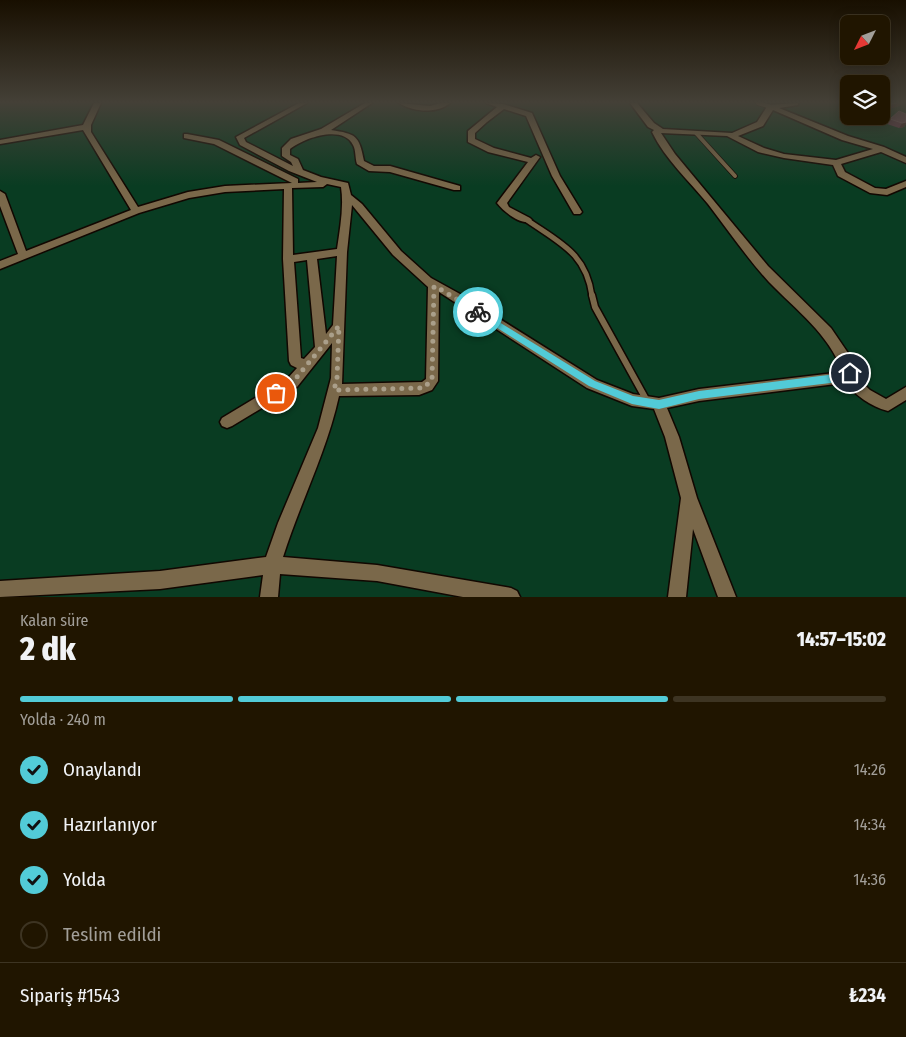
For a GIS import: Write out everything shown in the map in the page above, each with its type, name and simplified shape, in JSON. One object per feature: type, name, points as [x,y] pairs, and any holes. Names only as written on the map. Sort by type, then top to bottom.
[{"type":"street","points":[[0,142],[65,131]]},
{"type":"street","points":[[87,131],[100,155],[136,211]]},
{"type":"street","points":[[252,131],[240,137],[243,144],[299,172],[330,183]]},
{"type":"street","points":[[291,183],[300,177],[295,161],[286,156],[286,148],[294,141],[322,131]]},
{"type":"street","points":[[328,131],[348,135],[358,144],[360,162],[372,168],[390,169],[457,188]]},
{"type":"street","points":[[473,131],[470,140],[491,150],[532,161]]},
{"type":"street","points":[[536,131],[556,176],[577,212]]},
{"type":"street","points":[[657,131],[658,136],[674,160],[718,210],[772,278],[817,320],[837,343],[844,355],[850,373],[847,377]]},
{"type":"street","points":[[662,131],[733,135],[772,153],[836,163],[881,149]]},
{"type":"street","points":[[733,135],[743,131]]},
{"type":"street","points":[[828,131],[881,149],[906,160]]},
{"type":"street","points":[[187,136],[216,142],[291,183]]},
{"type":"street","points":[[527,220],[506,209],[502,202],[532,161],[544,149]]},
{"type":"street","points":[[836,163],[841,174],[873,191],[887,192],[906,184]]},
{"type":"street","points":[[291,183],[288,259],[295,361],[306,366]]},
{"type":"street","points":[[0,265],[136,211],[188,195],[224,189],[291,183],[345,185],[348,203],[342,252],[337,378],[325,428],[286,523],[272,565],[269,597]]},
{"type":"street","points":[[0,194],[23,255]]},
{"type":"street","points":[[345,194],[359,206],[397,253],[427,281],[592,384],[632,400],[654,404],[699,395],[847,377]]},
{"type":"street","points":[[288,259],[342,252]]},
{"type":"street","points":[[312,256],[321,347]]},
{"type":"street","points":[[334,390],[420,388],[430,384],[432,380],[433,288],[435,286]]},
{"type":"street","points":[[227,422],[292,383],[339,326]]},
{"type":"street","points":[[847,377],[865,396],[879,403],[888,405],[906,393]]},
{"type":"street","points":[[654,404],[672,437],[689,498],[727,597]]},
{"type":"street","points":[[677,597],[689,498]]},
{"type":"street","points":[[0,590],[29,593],[160,580],[272,565],[377,573],[511,597]]},
{"type":"lane","points":[[696,133],[735,176]]},
{"type":"lane","points":[[527,220],[570,250],[584,266],[589,277],[591,297],[595,308],[654,404]]},
{"type":"green space","points":[[0,131],[906,131],[906,597],[0,597]]},
{"type":"way so far","points":[[276,393],[292,383],[339,326],[337,378],[334,390],[423,388],[430,384],[432,380],[433,288],[435,286],[456,297],[478,312]]},
{"type":"route","points":[[478,312],[592,384],[632,400],[659,404],[699,395],[847,377],[850,373]]}]
